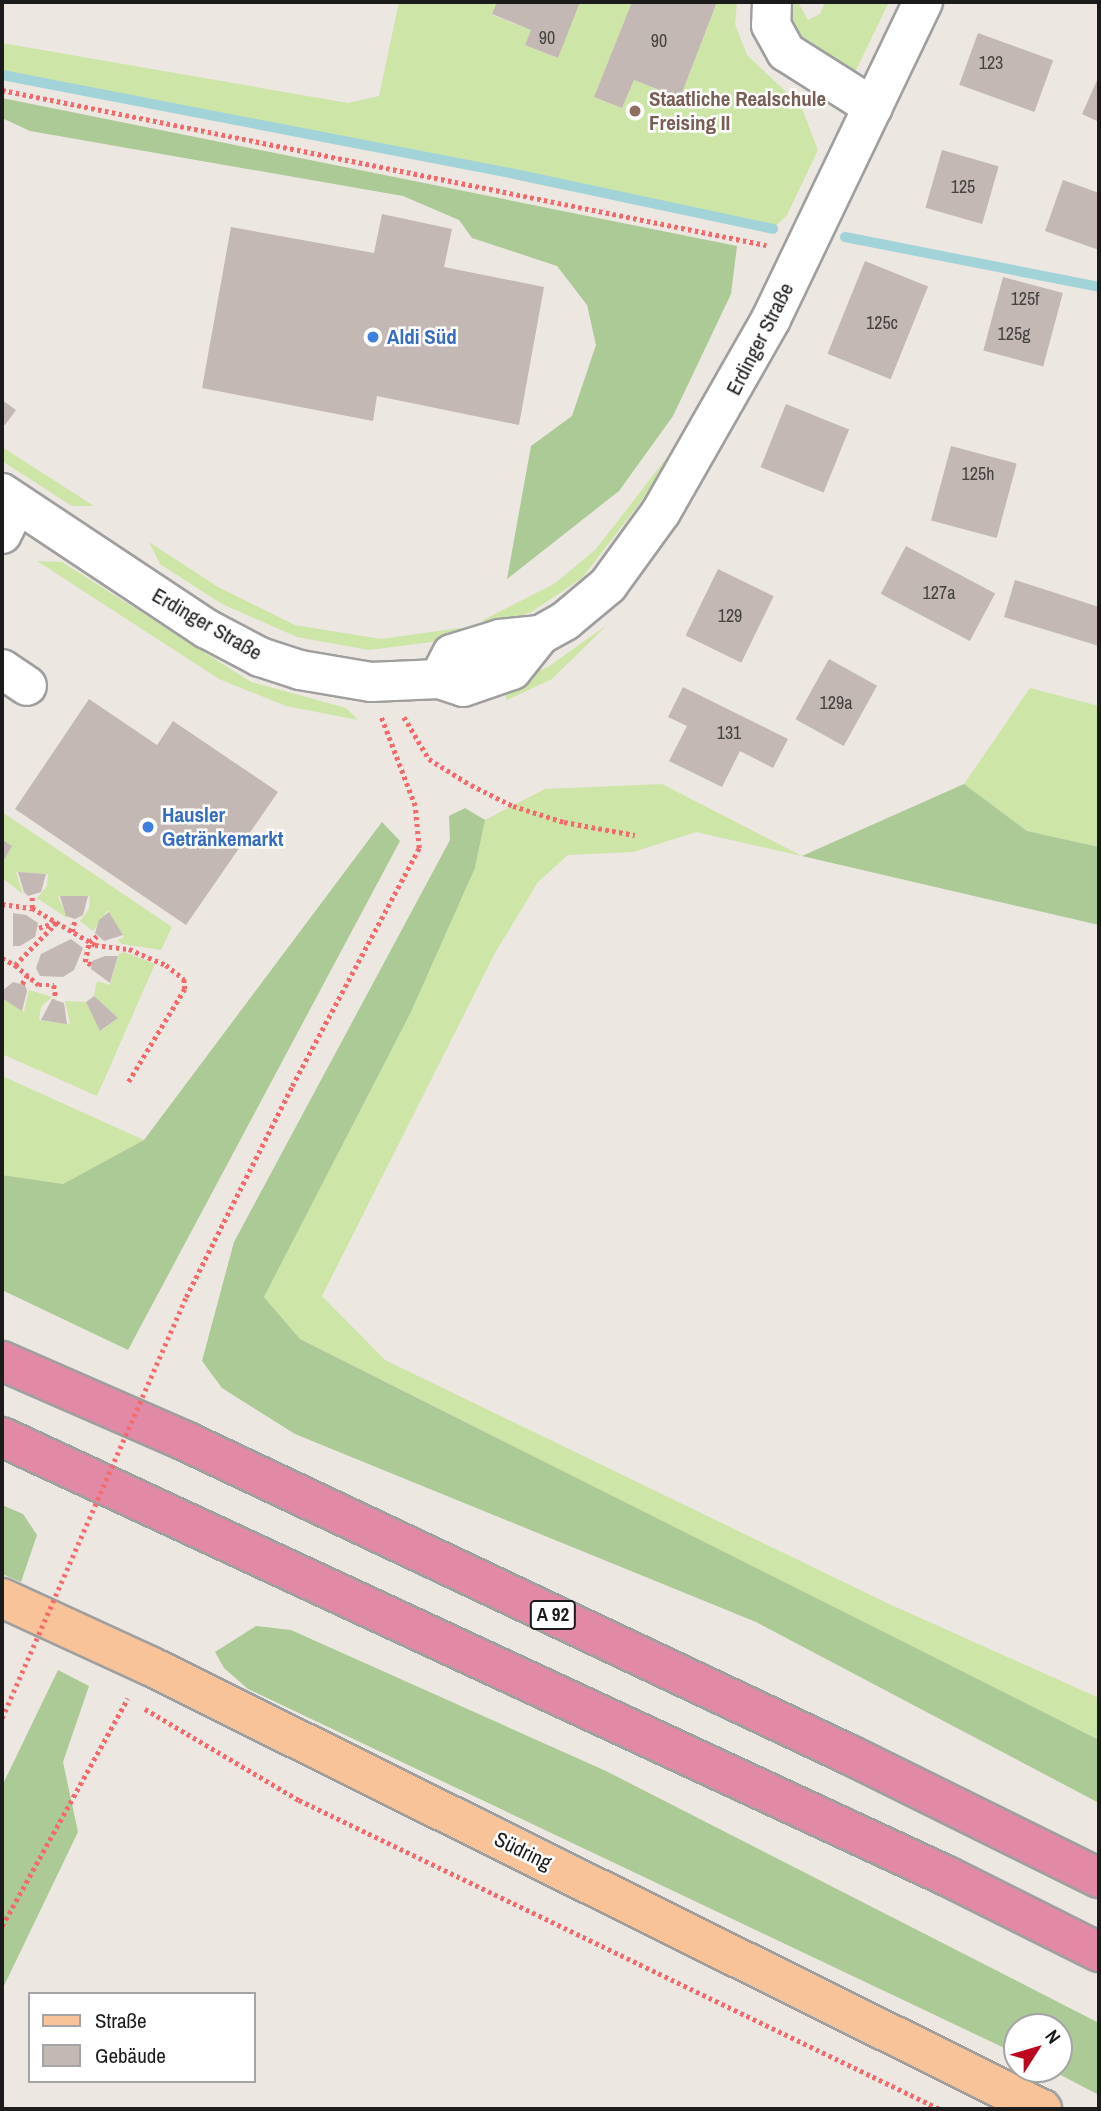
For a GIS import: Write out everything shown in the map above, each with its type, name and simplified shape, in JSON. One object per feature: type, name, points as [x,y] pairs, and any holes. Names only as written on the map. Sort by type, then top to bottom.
[{"type":"highway","name":"A 92","points":[[2,1361],[198,1447],[837,1749],[1099,1878]]},
{"type":"highway","points":[[2,1437],[922,1864],[1099,1952]]},
{"type":"main road","name":"Südring","points":[[2,1598],[150,1666],[1042,2109]]},
{"type":"street","points":[[772,2],[771,25],[786,52],[873,107]]},
{"type":"street","name":"Erdinger Straße","points":[[7,510],[207,629],[260,657],[300,670],[382,682],[439,679],[452,654],[500,639],[540,635],[565,621],[608,585],[661,512],[771,319],[923,2]]},
{"type":"path","points":[[2,90],[774,246]]},
{"type":"path","points":[[382,682],[408,729],[429,759],[513,806],[564,822],[635,835]]},
{"type":"path","points":[[2,1718],[186,1297],[419,848],[415,806],[382,682]]},
{"type":"path","points":[[32,896],[32,908]]},
{"type":"path","points":[[2,904],[32,908],[89,942],[129,950],[166,965],[184,979],[185,989],[128,1083]]},
{"type":"path","points":[[72,932],[75,919]]},
{"type":"path","points":[[39,928],[57,922]]},
{"type":"path","points":[[15,965],[57,922]]},
{"type":"path","points":[[92,965],[85,962],[89,942],[97,936]]},
{"type":"path","points":[[2,958],[28,974],[39,985],[54,985],[56,999]]},
{"type":"path","points":[[22,984],[28,974]]},
{"type":"path","points":[[23,1643],[45,1653]]},
{"type":"path","points":[[116,1692],[299,1800],[940,2109]]},
{"type":"path","points":[[2,1926],[128,1698]]},
{"type":"green space","name":"Staatliche Realschule Freising II","points":[[399,2],[497,2],[492,15],[531,30],[525,45],[557,58],[580,2],[632,2],[594,97],[622,108],[634,80],[680,98],[717,2],[737,2],[735,24],[747,55],[801,106],[818,150],[787,215],[777,225],[2,73],[2,43],[348,103],[379,96]]},
{"type":"green space","points":[[793,2],[798,2],[808,20],[820,14],[825,2],[889,2],[856,70],[843,70],[803,46],[791,19]]},
{"type":"green space","points":[[2,98],[737,246],[731,294],[673,416],[619,491],[507,579],[531,446],[572,416],[596,345],[587,305],[557,266],[472,238],[459,220],[403,196],[30,131],[2,118]]},
{"type":"green space","points":[[696,420],[650,490],[582,578],[533,611],[485,632],[483,620],[554,584],[596,549]]},
{"type":"green space","points":[[2,447],[94,506],[72,506],[2,461]]},
{"type":"green space","points":[[149,542],[218,587],[295,625],[381,639],[460,628],[463,638],[369,650],[297,637],[222,604],[160,564]]},
{"type":"green space","points":[[37,561],[62,562],[251,682],[346,708],[358,720],[286,706],[219,679]]},
{"type":"green space","points":[[607,625],[552,679],[507,700],[501,687],[548,667]]},
{"type":"green space","points":[[1030,688],[1099,706],[1099,847],[1027,831],[964,784]]},
{"type":"green space","points":[[662,784],[802,856],[696,832],[633,852],[568,855],[538,882],[495,953],[322,1296],[385,1360],[887,1603],[1099,1698],[1099,1740],[300,1339],[264,1297],[411,1012],[475,868],[485,820],[545,789]]},
{"type":"green space","points":[[964,784],[1027,831],[1099,847],[1099,925],[802,856]]},
{"type":"green space","points":[[465,808],[485,820],[475,868],[411,1012],[264,1297],[300,1339],[1099,1740],[1099,1803],[756,1622],[295,1434],[222,1388],[202,1361],[234,1242],[450,840],[449,816]]},
{"type":"green space","points":[[2,812],[172,927],[161,950],[122,944],[118,940],[124,937],[108,910],[93,931],[80,921],[89,909],[90,896],[58,896],[67,918],[37,898],[47,886],[48,874],[16,872],[23,894],[2,878],[2,864],[12,846],[2,839]]},
{"type":"green space","points":[[382,822],[400,841],[128,1350],[2,1290],[2,1175],[63,1184],[144,1140]]},
{"type":"green space","points":[[124,952],[155,964],[97,1096],[2,1054],[2,998],[24,1012],[29,990],[52,997],[41,1007],[39,1020],[70,1024],[65,1001],[86,1002],[101,1031],[118,1018],[94,996],[97,981],[110,985],[119,954]]},
{"type":"green space","points":[[2,1076],[144,1140],[63,1184],[2,1175]]},
{"type":"green space","points":[[2,1505],[23,1514],[37,1535],[21,1582],[2,1574]]},
{"type":"green space","points":[[256,1626],[291,1630],[606,1771],[1099,2023],[1099,2095],[1073,2081],[1073,2013],[1003,2013],[1003,2047],[248,1689],[224,1668],[215,1652]]},
{"type":"green space","points":[[58,1670],[89,1686],[63,1762],[78,1832],[2,1990],[2,1786]]},
{"type":"building","points":[[497,2],[580,2],[558,58],[525,45],[531,30],[492,14]]},
{"type":"building","points":[[632,2],[717,2],[680,98],[634,80],[622,108],[594,97]]},
{"type":"building","points":[[978,33],[1053,60],[1034,112],[959,85]]},
{"type":"building","points":[[1099,76],[1099,122],[1082,114]]},
{"type":"building","points":[[942,150],[999,166],[982,224],[925,208]]},
{"type":"building","points":[[1063,180],[1099,193],[1099,250],[1045,231]]},
{"type":"building","name":"Aldi Süd","points":[[382,214],[452,229],[444,267],[544,287],[519,425],[377,396],[373,421],[202,388],[231,227],[374,253]]},
{"type":"building","points":[[865,261],[928,286],[891,379],[828,354]]},
{"type":"building","points":[[1003,277],[1063,293],[1043,366],[983,350]]},
{"type":"building","points":[[2,400],[16,410],[5,425],[2,423]]},
{"type":"building","points":[[786,404],[849,429],[824,493],[761,467]]},
{"type":"building","points":[[951,446],[1017,464],[997,538],[931,520]]},
{"type":"building","points":[[906,546],[995,593],[970,641],[881,594]]},
{"type":"building","points":[[718,569],[774,596],[741,663],[686,636]]},
{"type":"building","points":[[1015,580],[1099,607],[1099,646],[1004,617]]},
{"type":"building","points":[[829,659],[877,686],[844,746],[796,719]]},
{"type":"building","points":[[683,687],[788,739],[773,768],[740,751],[722,787],[669,761],[687,726],[668,717]]},
{"type":"building","name":"Hausler Getränkemarkt","points":[[89,699],[157,745],[173,721],[278,792],[186,925],[15,809]]},
{"type":"building","points":[[2,839],[12,846],[2,864]]},
{"type":"building","points":[[18,872],[46,874],[41,892],[28,896],[24,892]]},
{"type":"building","points":[[60,896],[88,896],[83,915],[75,919],[66,916]]},
{"type":"building","points":[[109,912],[123,935],[104,941],[95,933],[99,920]]},
{"type":"building","points":[[13,913],[26,915],[38,923],[35,937],[20,946],[13,946]]},
{"type":"building","points":[[71,939],[83,948],[74,970],[63,977],[40,976],[36,968],[41,954]]},
{"type":"building","points":[[105,956],[118,956],[110,983],[91,969],[92,961]]},
{"type":"building","points":[[13,982],[25,985],[27,991],[22,1011],[2,998],[2,991]]},
{"type":"building","points":[[94,996],[118,1018],[100,1031],[86,1002]]},
{"type":"building","points":[[52,999],[64,1003],[67,1024],[41,1020]]},
{"type":"waterway","points":[[2,75],[510,173],[773,229]]},
{"type":"waterway","points":[[845,237],[1099,287]]},
{"type":"place","name":"Staatliche Realschule Freising II","points":[[635,111]]},
{"type":"place","name":"Aldi Süd","points":[[373,337]]},
{"type":"place","name":"Hausler Getränkemarkt","points":[[148,827]]}]
